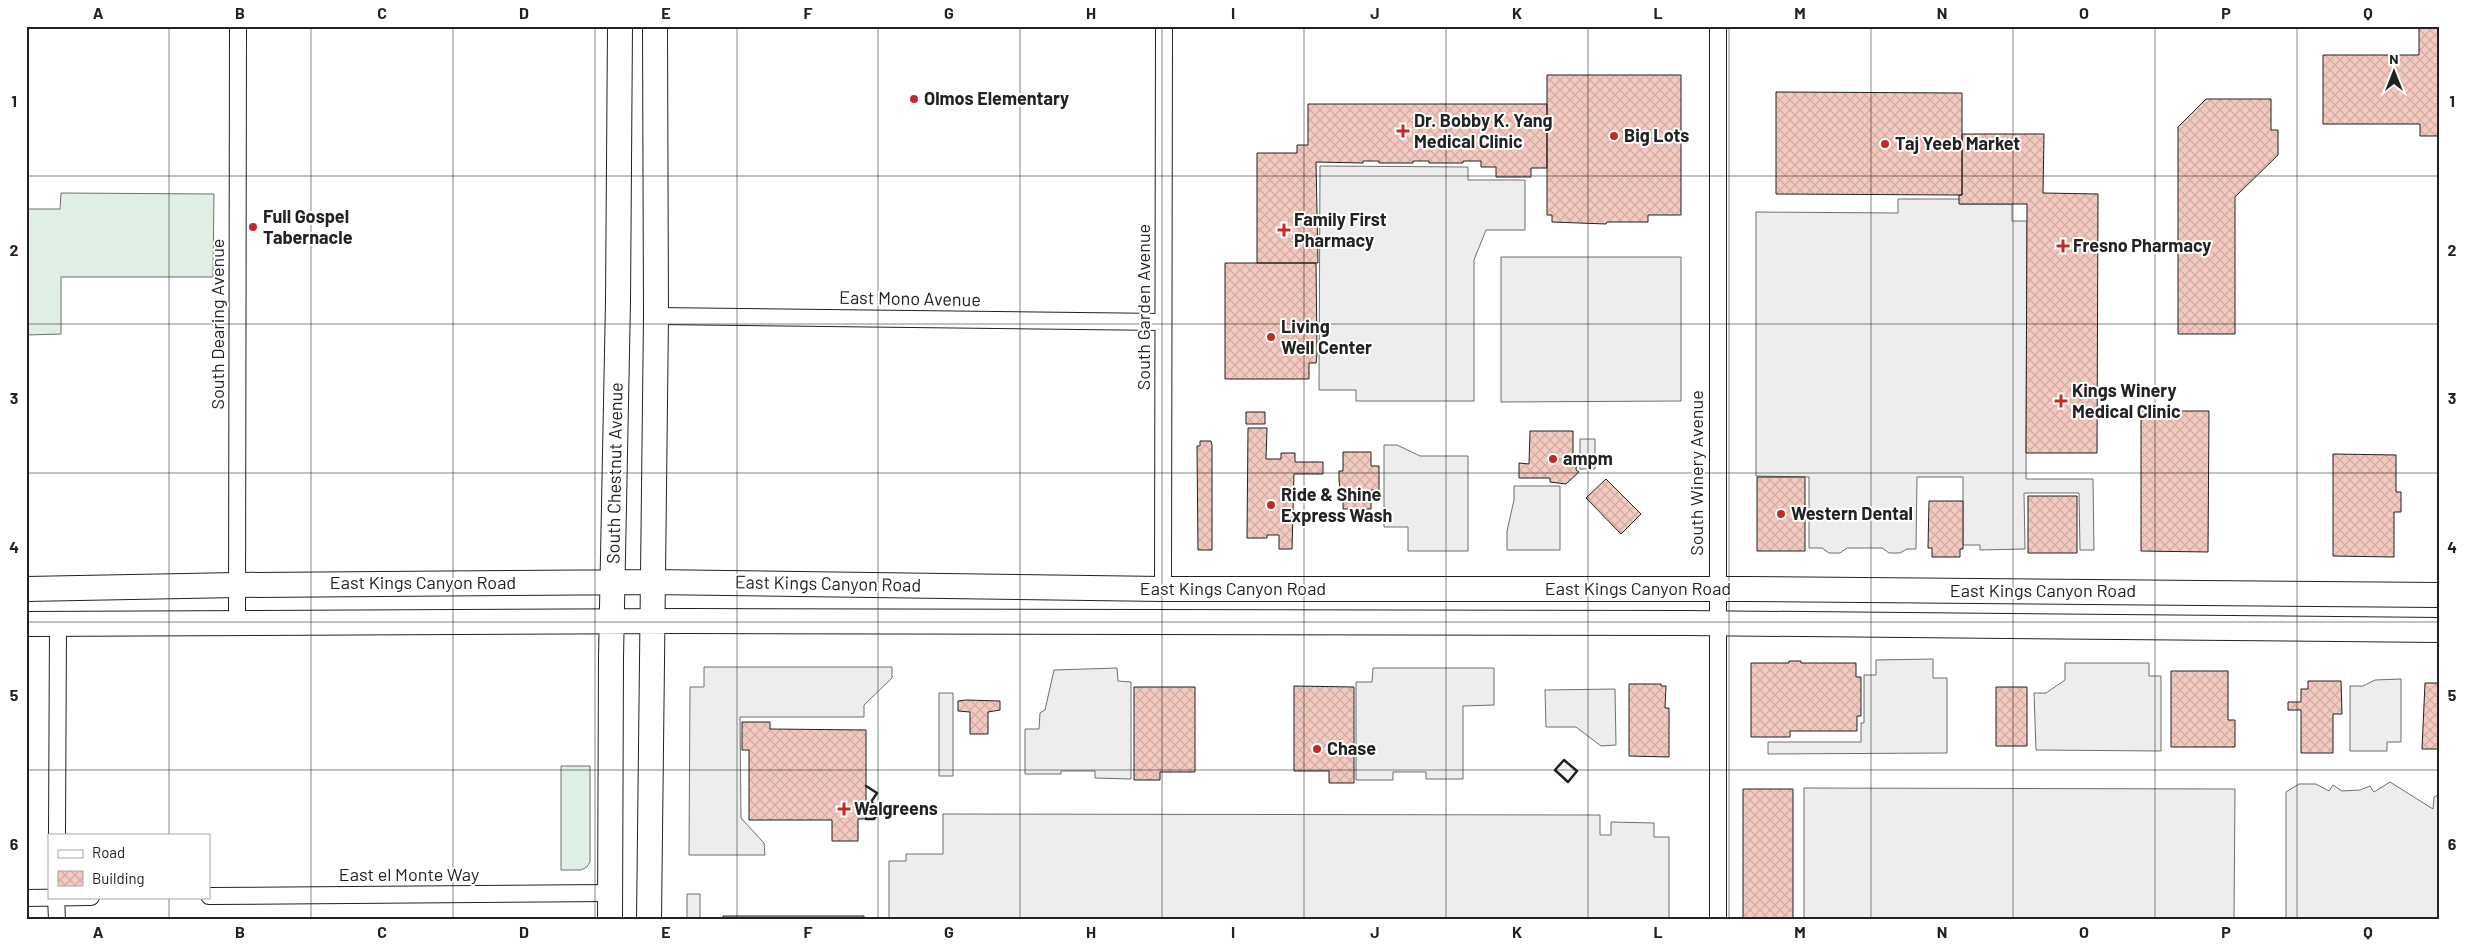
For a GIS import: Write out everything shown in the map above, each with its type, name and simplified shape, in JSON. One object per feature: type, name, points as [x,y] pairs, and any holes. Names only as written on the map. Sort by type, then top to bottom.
[{"type":"main road","points":[[620,35],[655,35],[656,316],[652,582],[652,818],[649,920]]},
{"type":"main road","name":"South Chestnut Avenue","points":[[610,920],[612,582],[620,35]]},
{"type":"main road","name":"East Kings Canyon Road","points":[[26,589],[237,585],[652,582],[1163,589],[1718,589],[2440,595]]},
{"type":"main road","name":"East Kings Canyon Road","points":[[26,624],[237,622],[1718,623],[2440,630]]},
{"type":"main road","points":[[610,893],[625,920]]},
{"type":"street","name":"South Dearing Avenue","points":[[237,622],[238,26]]},
{"type":"street","name":"South Garden Avenue","points":[[1163,589],[1164,26]]},
{"type":"street","name":"South Winery Avenue","points":[[1718,26],[1718,920]]},
{"type":"street","name":"East Mono Avenue","points":[[656,316],[1164,322]]},
{"type":"street","points":[[56,834],[58,625]]},
{"type":"street","name":"East el Monte Way","points":[[210,896],[610,893]]},
{"type":"street","points":[[26,898],[48,897]]},
{"type":"street","points":[[56,898],[57,920]]},
{"type":"green space","points":[[61,193],[214,194],[213,277],[61,277],[61,334],[26,335],[26,209],[60,209]]},
{"type":"green space","points":[[561,766],[590,766],[590,862],[587,867],[581,870],[561,870]]},
{"type":"shaded area","points":[[1320,166],[1468,167],[1468,180],[1525,180],[1525,230],[1486,230],[1474,260],[1474,401],[1356,401],[1356,390],[1319,390]]},
{"type":"shaded area","points":[[1898,199],[1959,199],[1960,204],[2012,204],[2012,221],[2027,221],[2026,479],[2093,479],[2094,550],[2080,550],[2079,493],[2024,493],[2025,549],[1980,550],[1980,545],[1963,545],[1963,477],[1917,477],[1916,549],[1907,549],[1900,553],[1889,553],[1882,548],[1847,548],[1840,553],[1829,553],[1822,548],[1809,548],[1809,477],[1756,476],[1756,212],[1898,213]]},
{"type":"shaded area","points":[[1501,257],[1681,257],[1681,401],[1501,402]]},
{"type":"shaded area","points":[[1580,439],[1595,439],[1595,469],[1580,469]]},
{"type":"shaded area","points":[[1384,445],[1397,445],[1420,456],[1468,456],[1468,551],[1408,551],[1408,527],[1384,527]]},
{"type":"shaded area","points":[[1514,486],[1560,486],[1560,550],[1507,550],[1507,531],[1514,500]]},
{"type":"shaded area","points":[[1933,659],[1933,678],[1947,678],[1947,753],[1768,754],[1768,742],[1861,742],[1861,723],[1864,723],[1864,675],[1876,675],[1876,660]]},
{"type":"shaded area","points":[[2065,663],[2149,663],[2149,676],[2161,676],[2161,751],[2036,750],[2034,693],[2046,693],[2065,680]]},
{"type":"shaded area","points":[[704,667],[892,667],[892,678],[864,705],[864,717],[740,717],[741,818],[764,843],[765,855],[689,855],[690,687],[704,687]]},
{"type":"shaded area","points":[[1117,668],[1118,681],[1131,682],[1131,779],[1095,778],[1095,771],[1061,771],[1061,774],[1025,774],[1025,729],[1039,729],[1040,713],[1045,710],[1054,670]]},
{"type":"shaded area","points":[[1373,668],[1494,668],[1494,705],[1463,706],[1463,779],[1426,779],[1426,772],[1393,772],[1393,780],[1356,780],[1356,682],[1372,682]]},
{"type":"shaded area","points":[[2401,679],[2401,742],[2387,742],[2387,751],[2350,751],[2350,686],[2363,686],[2375,680]]},
{"type":"shaded area","points":[[1615,689],[1616,745],[1601,746],[1576,727],[1546,727],[1545,690]]},
{"type":"shaded area","points":[[939,693],[953,693],[953,776],[939,776]]},
{"type":"shaded area","points":[[2390,782],[2433,809],[2434,797],[2440,794],[2440,920],[2286,920],[2286,792],[2299,784],[2316,784],[2329,791],[2333,785],[2342,791],[2360,790],[2370,786],[2374,792]]},
{"type":"shaded area","points":[[1804,788],[2235,789],[2234,920],[1804,920]]},
{"type":"shaded area","points":[[943,814],[1600,815],[1600,835],[1611,835],[1611,822],[1654,823],[1654,837],[1669,837],[1669,920],[889,920],[889,861],[906,861],[906,854],[943,854]]},
{"type":"shaded area","points":[[687,894],[700,894],[700,920],[687,920]]},
{"type":"building","points":[[2419,26],[2440,26],[2440,136],[2420,136],[2420,124],[2323,124],[2323,55],[2419,55]]},
{"type":"building","name":"Big Lots","points":[[1547,75],[1681,75],[1681,215],[1648,215],[1648,222],[1607,222],[1606,224],[1552,222],[1552,215],[1547,215]]},
{"type":"building","points":[[1776,92],[1962,93],[1962,195],[1776,194]]},
{"type":"building","points":[[2206,99],[2271,99],[2271,130],[2278,130],[2278,155],[2235,197],[2235,334],[2178,334],[2178,127]]},
{"type":"building","points":[[1308,104],[1547,104],[1547,168],[1531,168],[1531,177],[1496,177],[1496,167],[1481,167],[1481,161],[1463,161],[1463,163],[1429,163],[1429,161],[1413,161],[1413,163],[1379,163],[1379,161],[1363,161],[1363,163],[1316,162],[1318,263],[1257,263],[1257,153],[1297,153],[1297,145],[1308,145]]},
{"type":"building","points":[[1962,134],[2044,134],[2043,193],[2098,194],[2097,453],[2026,453],[2027,204],[1959,204],[1959,195],[1962,195]]},
{"type":"building","name":"Living Well Center","points":[[1225,263],[1316,263],[1317,354],[1316,363],[1309,363],[1309,379],[1225,379]]},
{"type":"building","points":[[2141,411],[2209,411],[2208,552],[2141,551]]},
{"type":"building","points":[[1246,412],[1265,412],[1265,424],[1246,424]]},
{"type":"building","name":"Ride & Shine Express Wash","points":[[1248,428],[1267,428],[1266,459],[1281,459],[1281,453],[1295,453],[1295,462],[1323,462],[1323,474],[1294,474],[1292,549],[1279,549],[1279,535],[1267,535],[1267,538],[1247,538]]},
{"type":"building","name":"ampm","points":[[1530,431],[1573,431],[1573,455],[1577,455],[1576,470],[1579,472],[1566,484],[1550,482],[1550,478],[1519,478],[1519,463],[1529,464]]},
{"type":"building","points":[[1200,441],[1211,441],[1212,445],[1212,550],[1198,550],[1197,446],[1200,446]]},
{"type":"building","points":[[1343,452],[1371,452],[1371,466],[1379,466],[1379,490],[1371,490],[1371,509],[1343,509],[1343,490],[1340,490],[1339,471],[1343,471]]},
{"type":"building","points":[[2333,454],[2396,455],[2396,492],[2401,492],[2401,512],[2394,512],[2394,557],[2333,556]]},
{"type":"building","name":"Western Dental","points":[[1757,477],[1805,477],[1805,551],[1757,551]]},
{"type":"building","points":[[1606,479],[1641,514],[1621,534],[1586,498]]},
{"type":"building","points":[[2028,496],[2077,496],[2077,553],[2028,553]]},
{"type":"building","points":[[1929,501],[1963,501],[1963,549],[1960,549],[1960,557],[1932,557],[1932,548],[1928,548]]},
{"type":"building","points":[[1789,661],[1801,661],[1801,663],[1856,663],[1856,677],[1861,677],[1861,716],[1857,716],[1857,731],[1790,731],[1790,737],[1751,737],[1751,663],[1789,663]]},
{"type":"building","points":[[2171,671],[2228,671],[2228,720],[2235,720],[2235,747],[2171,747]]},
{"type":"building","points":[[2308,681],[2341,681],[2342,714],[2333,714],[2333,753],[2301,753],[2301,710],[2288,710],[2288,702],[2301,702],[2301,689],[2308,689]]},
{"type":"building","points":[[2425,683],[2440,683],[2440,749],[2422,749]]},
{"type":"building","points":[[1629,684],[1661,684],[1661,686],[1666,686],[1665,708],[1669,708],[1669,757],[1629,756]]},
{"type":"building","points":[[1294,686],[1354,687],[1354,783],[1329,783],[1329,771],[1294,771]]},
{"type":"building","points":[[1134,687],[1195,687],[1195,772],[1160,772],[1160,780],[1134,780]]},
{"type":"building","points":[[1996,687],[2027,687],[2027,746],[1996,746]]},
{"type":"building","points":[[958,701],[1000,701],[1000,710],[988,712],[988,734],[970,734],[970,712],[958,711]]},
{"type":"building","name":"Walgreens","points":[[742,722],[770,722],[770,729],[866,730],[866,819],[858,819],[858,841],[832,841],[832,820],[749,820],[749,750],[742,750]]},
{"type":"building","points":[[1743,789],[1793,789],[1793,920],[1743,920]]},
{"type":"building","points":[[723,916],[864,916],[864,920],[723,920]]},
{"type":"wall","points":[[1564,760],[1577,771],[1568,782],[1555,770],[1564,760]]},
{"type":"wall","points":[[866,786],[877,793],[871,802],[880,809],[874,819],[866,819]]},
{"type":"place","name":"Olmos Elementary","points":[[914,99]]},
{"type":"place","name":"Dr. Bobby K. Yang Medical Clinic","points":[[1403,131]]},
{"type":"place","name":"Big Lots","points":[[1614,136]]},
{"type":"place","name":"Taj Yeeb Market","points":[[1885,144]]},
{"type":"place","name":"Full Gospel Tabernacle","points":[[253,227]]},
{"type":"place","name":"Family First Pharmacy","points":[[1284,230]]},
{"type":"place","name":"Fresno Pharmacy","points":[[2063,246]]},
{"type":"place","name":"Living Well Center","points":[[1271,337]]},
{"type":"place","name":"Kings Winery Medical Clinic","points":[[2061,401]]},
{"type":"place","name":"ampm","points":[[1553,459]]},
{"type":"place","name":"Ride & Shine Express Wash","points":[[1271,505]]},
{"type":"place","name":"Western Dental","points":[[1781,514]]},
{"type":"place","name":"Chase","points":[[1317,749]]},
{"type":"place","name":"Walgreens","points":[[844,809]]}]
